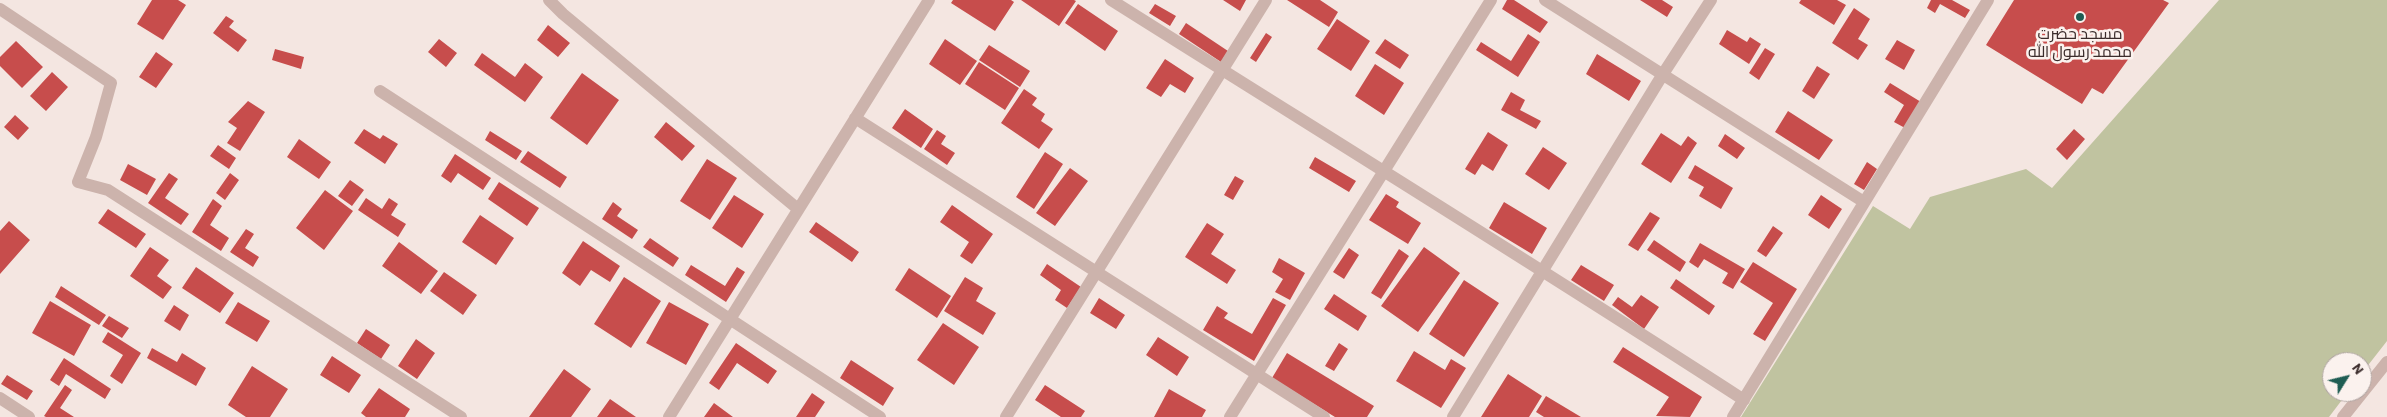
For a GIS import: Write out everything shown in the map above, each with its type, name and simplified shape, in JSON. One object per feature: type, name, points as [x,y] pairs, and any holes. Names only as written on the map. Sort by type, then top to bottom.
[{"type":"street","points":[[549,0],[570,20],[798,209]]},
{"type":"street","points":[[669,417],[929,0]]},
{"type":"street","points":[[1111,0],[1384,172],[1543,269],[1744,400]]},
{"type":"street","points":[[1006,417],[1266,0]]},
{"type":"street","points":[[1230,417],[1492,0]]},
{"type":"street","points":[[1545,0],[1864,202]]},
{"type":"street","points":[[1453,417],[1663,74],[1711,0]]},
{"type":"street","points":[[1733,417],[1986,1]]},
{"type":"street","points":[[0,9],[111,83],[96,137],[78,182],[108,190],[461,417]]},
{"type":"street","points":[[380,91],[880,417]]},
{"type":"street","points":[[855,118],[1324,417]]},
{"type":"street","points":[[2343,417],[2387,362]]},
{"type":"street","points":[[0,398],[29,417]]},
{"type":"green space","points":[[2219,0],[2387,0],[2387,341],[2372,360],[2372,352],[2322,352],[2322,402],[2340,402],[2329,417],[1741,417],[1873,206],[1910,229],[1930,197],[2026,169],[2052,188]]},
{"type":"building","points":[[152,0],[178,0],[186,5],[163,40],[137,24]]},
{"type":"building","points":[[953,0],[1011,0],[1014,2],[995,31],[951,3]]},
{"type":"building","points":[[1021,0],[1074,0],[1076,1],[1059,26]]},
{"type":"building","points":[[1223,0],[1246,0],[1240,11]]},
{"type":"building","points":[[1287,0],[1320,0],[1338,12],[1329,27]]},
{"type":"building","points":[[1507,0],[1514,0],[1548,22],[1540,33],[1502,9]]},
{"type":"building","points":[[1640,0],[1662,0],[1673,7],[1667,17]]},
{"type":"building","points":[[1801,0],[1837,0],[1846,5],[1834,25],[1799,3]]},
{"type":"building","points":[[1931,0],[1952,0],[1970,10],[1965,18],[1940,4],[1935,13],[1927,8]]},
{"type":"building","points":[[2014,0],[2163,0],[2169,3],[2103,94],[2092,88],[2082,104],[1986,45]]},
{"type":"building","points":[[1078,4],[1118,31],[1105,51],[1065,23]]},
{"type":"building","points":[[1155,4],[1176,16],[1170,26],[1149,13]]},
{"type":"building","points":[[1854,8],[1870,19],[1858,39],[1868,45],[1858,60],[1832,43]]},
{"type":"building","points":[[226,16],[234,21],[229,27],[247,40],[238,52],[213,33]]},
{"type":"building","points":[[1337,19],[1370,41],[1351,71],[1317,49]]},
{"type":"building","points":[[1186,23],[1228,51],[1221,62],[1179,34]]},
{"type":"building","points":[[548,25],[570,43],[558,57],[537,40]]},
{"type":"building","points":[[1727,30],[1747,42],[1750,37],[1761,44],[1749,64],[1719,44]]},
{"type":"building","points":[[1266,33],[1272,37],[1256,62],[1250,58]]},
{"type":"building","points":[[1528,34],[1540,42],[1518,77],[1476,50],[1481,42],[1511,61]]},
{"type":"building","points":[[439,39],[457,53],[446,67],[428,52]]},
{"type":"building","points":[[945,39],[977,61],[960,85],[929,64]]},
{"type":"building","points":[[1385,39],[1409,55],[1400,69],[1375,53]]},
{"type":"building","points":[[1897,40],[1915,50],[1904,70],[1885,59]]},
{"type":"building","points":[[16,41],[43,67],[22,88],[0,66],[0,57]]},
{"type":"building","points":[[989,45],[1030,71],[1020,87],[979,60]]},
{"type":"building","points":[[1765,48],[1775,54],[1759,80],[1749,73]]},
{"type":"building","points":[[275,49],[304,57],[301,69],[272,60]]},
{"type":"building","points":[[156,52],[173,64],[156,88],[139,77]]},
{"type":"building","points":[[482,53],[515,77],[525,63],[543,77],[525,102],[474,65]]},
{"type":"building","points":[[1597,54],[1641,81],[1629,101],[1586,74]]},
{"type":"building","points":[[1165,59],[1194,78],[1185,93],[1170,84],[1161,97],[1146,88]]},
{"type":"building","points":[[979,62],[1019,88],[1005,110],[965,84]]},
{"type":"building","points":[[1375,64],[1404,83],[1384,115],[1355,96]]},
{"type":"building","points":[[1817,66],[1830,74],[1814,99],[1802,91]]},
{"type":"building","points":[[52,72],[68,87],[46,111],[30,96]]},
{"type":"building","points":[[582,73],[619,100],[587,145],[550,118]]},
{"type":"building","points":[[1890,83],[1921,102],[1905,128],[1894,122],[1904,105],[1884,92]]},
{"type":"building","points":[[1024,89],[1037,98],[1032,105],[1045,114],[1041,121],[1053,129],[1039,149],[1001,123]]},
{"type":"building","points":[[1511,92],[1525,100],[1520,110],[1541,121],[1536,129],[1501,110]]},
{"type":"building","points":[[248,101],[265,112],[240,151],[227,143],[237,128],[228,122]]},
{"type":"building","points":[[905,109],[933,129],[921,148],[892,128]]},
{"type":"building","points":[[1788,111],[1833,140],[1819,160],[1775,132]]},
{"type":"building","points":[[15,115],[29,128],[18,140],[4,127]]},
{"type":"building","points":[[666,122],[695,146],[682,161],[654,137]]},
{"type":"building","points":[[364,129],[380,139],[383,135],[398,144],[385,164],[354,143]]},
{"type":"building","points":[[2074,129],[2085,139],[2067,160],[2056,149]]},
{"type":"building","points":[[937,130],[946,136],[941,144],[955,153],[947,165],[924,149]]},
{"type":"building","points":[[490,131],[522,151],[516,160],[485,140]]},
{"type":"building","points":[[1488,132],[1508,145],[1493,171],[1482,164],[1475,175],[1465,169]]},
{"type":"building","points":[[1661,133],[1681,146],[1688,136],[1697,143],[1671,183],[1641,164]]},
{"type":"building","points":[[1725,134],[1745,148],[1737,159],[1718,146]]},
{"type":"building","points":[[299,139],[331,162],[319,179],[287,157]]},
{"type":"building","points":[[218,145],[236,158],[229,169],[210,156]]},
{"type":"building","points":[[1543,147],[1567,163],[1549,190],[1525,174]]},
{"type":"building","points":[[528,151],[567,177],[560,188],[520,162]]},
{"type":"building","points":[[1045,152],[1063,164],[1034,209],[1016,197]]},
{"type":"building","points":[[455,154],[491,178],[483,190],[458,173],[451,183],[441,176]]},
{"type":"building","points":[[1315,157],[1356,181],[1349,192],[1309,168]]},
{"type":"building","points":[[707,159],[737,178],[710,220],[680,201]]},
{"type":"building","points":[[1867,162],[1877,169],[1864,190],[1854,184]]},
{"type":"building","points":[[128,164],[156,179],[147,195],[120,180]]},
{"type":"building","points":[[1695,165],[1733,188],[1721,209],[1699,196],[1704,187],[1688,178]]},
{"type":"building","points":[[1070,168],[1088,181],[1055,226],[1036,213]]},
{"type":"building","points":[[169,173],[178,179],[165,198],[189,214],[181,225],[148,203]]},
{"type":"building","points":[[230,173],[239,180],[225,200],[216,193]]},
{"type":"building","points":[[1235,176],[1244,181],[1233,200],[1224,195]]},
{"type":"building","points":[[350,180],[364,190],[352,206],[338,196]]},
{"type":"building","points":[[499,182],[539,208],[527,226],[488,199]]},
{"type":"building","points":[[325,190],[353,211],[324,250],[296,228]]},
{"type":"building","points":[[1386,194],[1399,202],[1396,207],[1421,223],[1408,244],[1369,220]]},
{"type":"building","points":[[734,195],[764,214],[742,248],[712,228]]},
{"type":"building","points":[[1821,195],[1842,209],[1829,229],[1808,215]]},
{"type":"building","points":[[366,198],[382,209],[389,198],[398,204],[391,215],[406,224],[398,237],[358,210]]},
{"type":"building","points":[[213,199],[222,206],[210,225],[229,238],[221,251],[192,232]]},
{"type":"building","points":[[613,202],[622,209],[617,216],[638,230],[632,239],[602,219]]},
{"type":"building","points":[[1504,202],[1547,228],[1532,254],[1489,228]]},
{"type":"building","points":[[952,205],[993,234],[972,264],[960,256],[969,242],[940,222]]},
{"type":"building","points":[[108,209],[146,234],[136,248],[98,223]]},
{"type":"building","points":[[1650,212],[1660,218],[1638,251],[1628,245]]},
{"type":"building","points":[[480,215],[514,238],[496,265],[462,242]]},
{"type":"building","points":[[9,221],[30,240],[0,274],[0,231]]},
{"type":"building","points":[[816,222],[859,252],[852,262],[809,232]]},
{"type":"building","points":[[1207,223],[1224,234],[1211,254],[1236,270],[1227,284],[1185,257]]},
{"type":"building","points":[[1773,226],[1783,233],[1766,257],[1757,251]]},
{"type":"building","points":[[246,229],[254,234],[245,248],[259,257],[253,267],[230,252]]},
{"type":"building","points":[[650,238],[679,258],[673,267],[643,247]]},
{"type":"building","points":[[1654,240],[1686,262],[1680,272],[1647,250]]},
{"type":"building","points":[[583,241],[620,266],[610,282],[591,270],[580,286],[562,273]]},
{"type":"building","points":[[399,242],[438,271],[421,294],[382,266]]},
{"type":"building","points":[[1700,243],[1745,269],[1733,289],[1722,283],[1728,273],[1704,259],[1698,268],[1689,262]]},
{"type":"building","points":[[150,247],[169,260],[157,276],[172,287],[163,299],[130,276]]},
{"type":"building","points":[[1424,247],[1460,273],[1418,332],[1381,306]]},
{"type":"building","points":[[1349,248],[1359,255],[1344,279],[1333,272]]},
{"type":"building","points":[[1399,249],[1409,256],[1381,299],[1371,293]]},
{"type":"building","points":[[1279,258],[1305,273],[1290,300],[1275,292],[1283,279],[1272,272]]},
{"type":"building","points":[[1753,262],[1797,289],[1765,341],[1753,334],[1773,303],[1740,282]]},
{"type":"building","points":[[1047,264],[1081,287],[1067,308],[1055,300],[1061,290],[1040,275]]},
{"type":"building","points":[[691,265],[725,286],[737,267],[745,272],[726,302],[685,275]]},
{"type":"building","points":[[1581,265],[1614,285],[1604,301],[1571,280]]},
{"type":"building","points":[[196,267],[234,293],[220,313],[182,288]]},
{"type":"building","points":[[909,268],[951,296],[937,318],[895,290]]},
{"type":"building","points":[[444,272],[477,295],[463,315],[430,291]]},
{"type":"building","points":[[624,277],[661,301],[631,348],[594,324]]},
{"type":"building","points":[[965,277],[983,288],[976,301],[996,313],[983,335],[944,311]]},
{"type":"building","points":[[1676,279],[1715,306],[1709,315],[1670,288]]},
{"type":"building","points":[[1464,280],[1499,303],[1464,357],[1429,334]]},
{"type":"building","points":[[61,286],[106,315],[99,325],[55,297]]},
{"type":"building","points":[[1334,294],[1367,316],[1358,331],[1324,309]]},
{"type":"building","points":[[1641,295],[1659,307],[1644,329],[1612,305],[1618,297],[1632,307]]},
{"type":"building","points":[[1099,298],[1125,315],[1116,329],[1090,313]]},
{"type":"building","points":[[1273,298],[1286,305],[1254,361],[1203,330],[1217,306],[1228,313],[1224,318],[1252,334]]},
{"type":"building","points":[[50,301],[91,325],[74,356],[32,333]]},
{"type":"building","points":[[238,302],[270,321],[257,342],[225,323]]},
{"type":"building","points":[[669,302],[709,324],[686,365],[646,343]]},
{"type":"building","points":[[174,305],[189,315],[180,331],[164,321]]},
{"type":"building","points":[[109,316],[129,328],[122,338],[102,326]]},
{"type":"building","points":[[943,323],[979,347],[954,385],[917,360]]},
{"type":"building","points":[[366,329],[390,345],[381,359],[357,343]]},
{"type":"building","points":[[108,332],[141,353],[122,384],[110,376],[123,355],[102,342]]},
{"type":"building","points":[[1158,337],[1189,357],[1177,376],[1146,355]]},
{"type":"building","points":[[416,339],[435,353],[417,379],[398,366]]},
{"type":"building","points":[[736,343],[777,371],[768,384],[737,363],[719,390],[709,383]]},
{"type":"building","points":[[1339,343],[1348,349],[1334,371],[1325,366]]},
{"type":"building","points":[[1623,347],[1702,397],[1690,417],[1656,416],[1669,397],[1613,362]]},
{"type":"building","points":[[152,348],[177,362],[182,353],[206,368],[196,386],[147,358]]},
{"type":"building","points":[[1414,351],[1445,370],[1451,359],[1466,368],[1441,408],[1396,381]]},
{"type":"building","points":[[1287,353],[1374,406],[1367,417],[1335,417],[1272,378]]},
{"type":"building","points":[[332,356],[361,375],[349,393],[320,375]]},
{"type":"building","points":[[64,358],[111,389],[105,399],[66,374],[59,386],[50,380]]},
{"type":"building","points":[[851,360],[894,388],[883,406],[840,378]]},
{"type":"building","points":[[252,366],[288,389],[270,417],[246,417],[228,405]]},
{"type":"building","points":[[564,369],[591,389],[571,417],[529,417]]},
{"type":"building","points":[[1508,374],[1542,396],[1529,417],[1481,417]]},
{"type":"building","points":[[7,375],[33,391],[27,400],[1,384]]},
{"type":"building","points":[[65,385],[72,390],[60,408],[74,417],[44,416]]},
{"type":"building","points":[[1045,385],[1085,411],[1081,417],[1061,417],[1035,400]]},
{"type":"building","points":[[379,388],[410,409],[405,417],[366,417],[361,413]]},
{"type":"building","points":[[1169,389],[1206,410],[1202,417],[1154,417]]},
{"type":"building","points":[[812,393],[825,402],[815,417],[796,417]]},
{"type":"building","points":[[1546,396],[1581,417],[1544,417],[1536,412]]},
{"type":"building","points":[[610,399],[636,417],[597,417]]},
{"type":"building","points":[[714,403],[733,417],[704,417]]},
{"type":"place","name":"مسجد حضرت محمد رسول الله","points":[[2080,17]]}]
